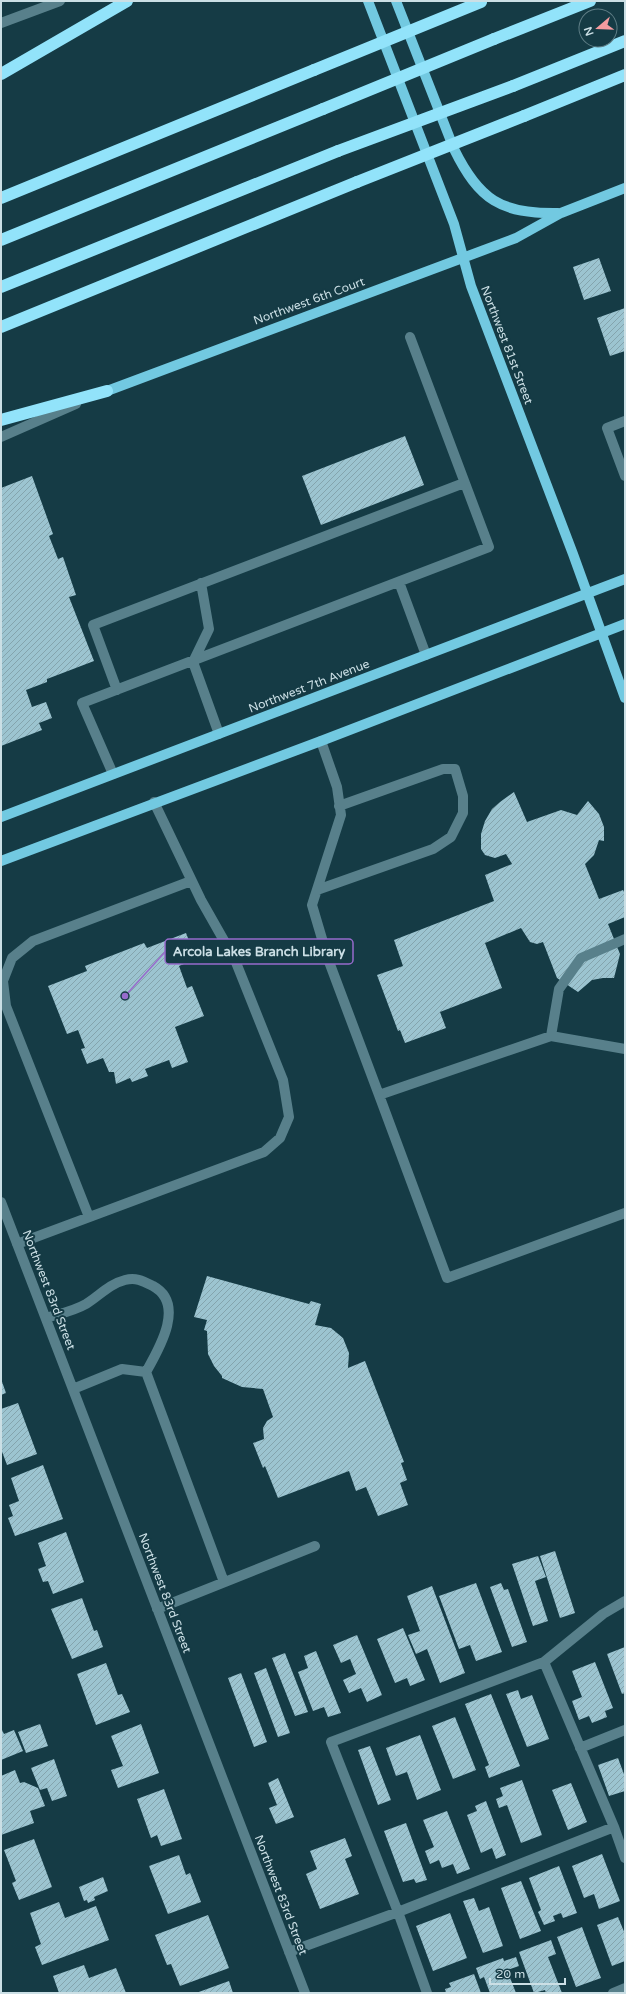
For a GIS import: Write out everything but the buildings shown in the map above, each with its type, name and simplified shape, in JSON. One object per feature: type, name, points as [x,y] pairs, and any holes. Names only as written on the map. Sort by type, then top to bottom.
[{"type":"highway","points":[[1,74],[127,1]]},
{"type":"highway","points":[[1,240],[590,1]]},
{"type":"highway","points":[[1,198],[483,2]]},
{"type":"highway","points":[[1,286],[338,151],[513,86],[625,40]]},
{"type":"highway","points":[[1,327],[625,75]]},
{"type":"highway","points":[[1,420],[107,390]]},
{"type":"main road","name":"Northwest 81st Street","points":[[368,1],[454,224],[471,286],[625,698]]},
{"type":"main road","points":[[396,1],[454,149],[463,168],[474,183],[487,197],[501,206],[539,213],[560,213]]},
{"type":"main road","name":"Northwest 6th Court","points":[[107,390],[463,259],[516,238],[560,213],[625,188]]},
{"type":"main road","name":"Northwest 7th Avenue","points":[[1,817],[625,579]]},
{"type":"main road","points":[[1,860],[321,741],[625,624]]},
{"type":"street","points":[[1,23],[60,1]]},
{"type":"street","points":[[113,774],[82,704],[488,547],[410,337]]},
{"type":"street","name":"Northwest 6th Court","points":[[1,437],[107,390]]},
{"type":"street","points":[[625,421],[607,428],[625,476]]},
{"type":"street","points":[[117,690],[93,625],[464,483]]},
{"type":"street","points":[[399,582],[426,655]]},
{"type":"street","points":[[201,583],[209,629],[192,662],[219,734]]},
{"type":"street","points":[[321,741],[337,787],[341,815],[312,905],[328,959],[448,1278],[625,1213]]},
{"type":"street","points":[[317,890],[433,850],[451,836],[463,813],[463,796],[455,769],[443,769],[339,806]]},
{"type":"street","points":[[17,1244],[264,1152],[280,1138],[289,1117],[283,1080],[235,960],[192,881],[154,802]]},
{"type":"street","points":[[90,1217],[6,1006],[2,981],[12,958],[33,941],[192,881]]},
{"type":"street","points":[[551,1036],[559,989],[581,958],[625,939]]},
{"type":"street","points":[[379,1095],[551,1036],[625,1049]]},
{"type":"street","name":"Northwest 83rd Street","points":[[1,1202],[305,1993]]},
{"type":"street","points":[[46,1318],[86,1304],[106,1288],[124,1280],[139,1279],[161,1290],[170,1309],[162,1342],[146,1372],[224,1582]]},
{"type":"street","points":[[73,1389],[122,1369],[146,1372]]},
{"type":"street","points":[[157,1609],[315,1546]]},
{"type":"street","points":[[427,1993],[398,1912],[331,1742],[544,1662],[603,1614],[625,1601]]},
{"type":"street","points":[[544,1662],[614,1827],[625,1858]]},
{"type":"street","points":[[580,1748],[625,1730]]},
{"type":"street","points":[[289,1952],[398,1912],[614,1827]]},
{"type":"street","points":[[613,1993],[625,1988]]},
{"type":"place","name":"Arcola Lakes Branch Library","points":[[125,996]]}]
